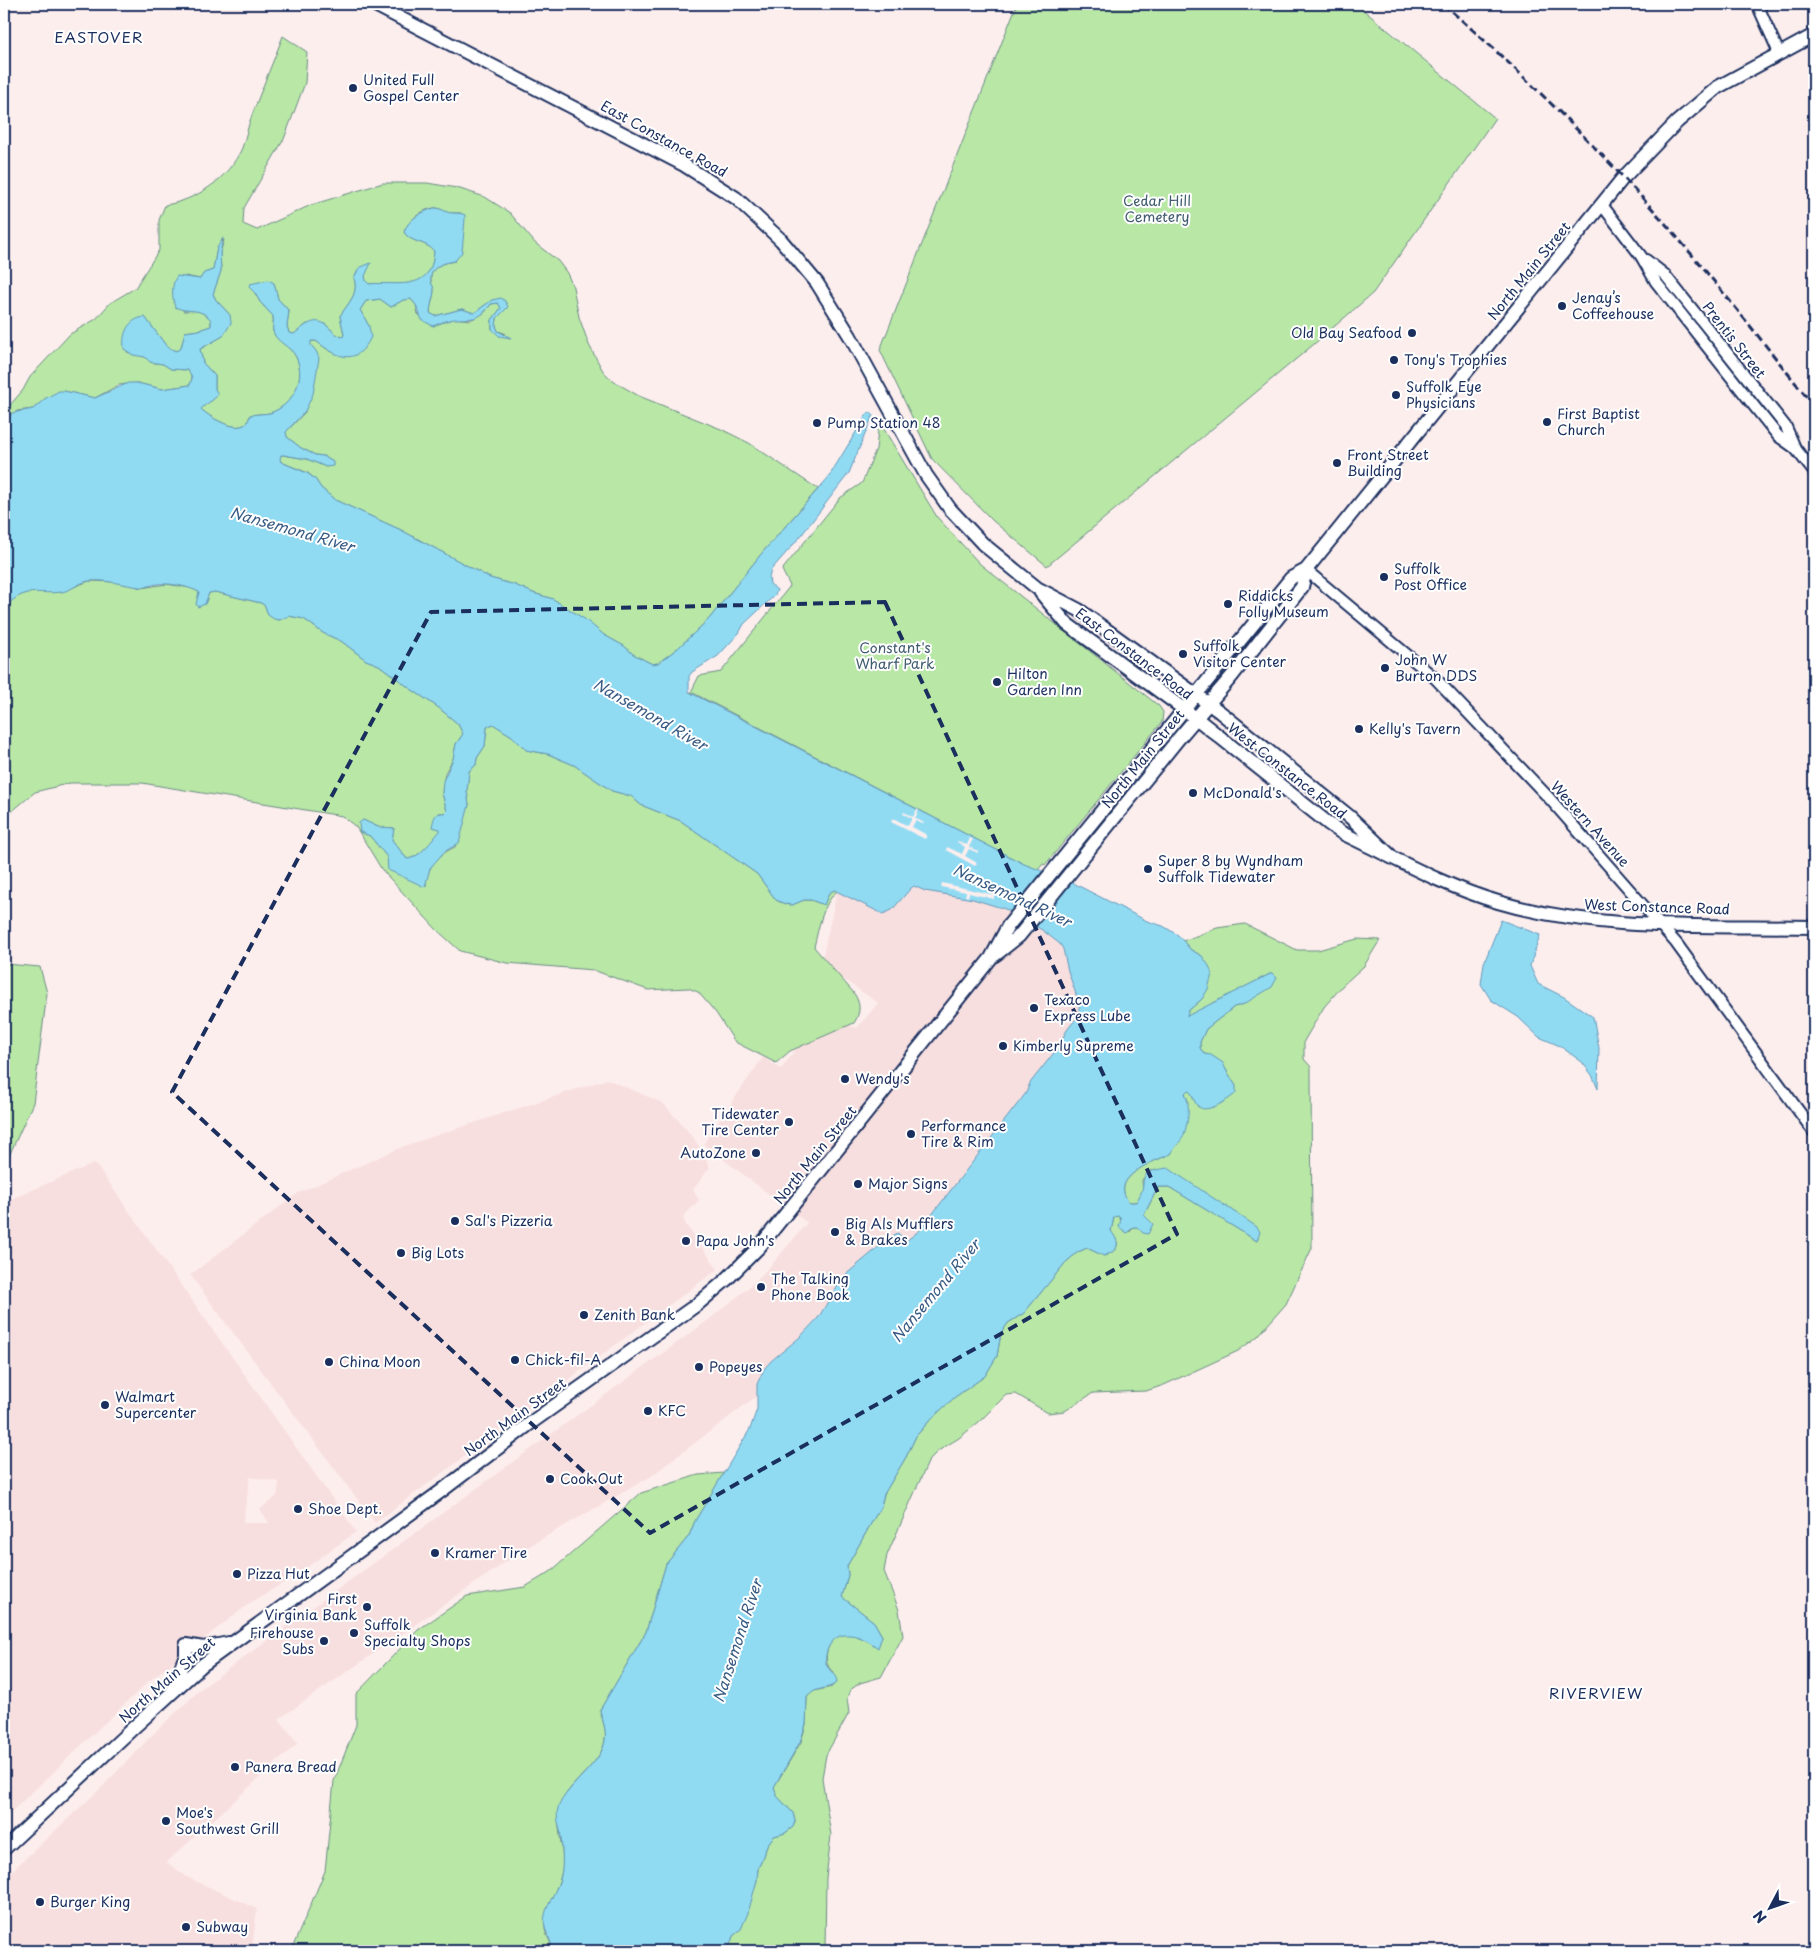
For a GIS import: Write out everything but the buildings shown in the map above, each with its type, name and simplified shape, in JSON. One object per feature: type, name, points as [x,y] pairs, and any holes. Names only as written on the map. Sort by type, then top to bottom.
[{"type":"main road","name":"East Constance Road","points":[[373,4],[684,165],[736,198],[759,218],[802,263],[835,308],[912,453],[941,496],[983,544],[1037,588],[1067,624],[1196,718]]},
{"type":"main road","name":"North Main Street","points":[[4,1849],[201,1666],[440,1492],[539,1417],[699,1303],[726,1280],[770,1234],[992,958],[1013,920],[1195,695],[1291,578],[1306,570],[1623,178],[1677,122],[1708,94],[1732,78],[1814,35]]},
{"type":"main road","name":"North Main Street","points":[[992,958],[1019,936],[1208,704],[1302,587],[1306,570]]},
{"type":"main road","name":"East Constance Road","points":[[1037,588],[1079,610],[1208,704]]},
{"type":"main road","name":"West Constance Road","points":[[1208,704],[1350,817],[1391,856]]},
{"type":"main road","name":"West Constance Road","points":[[1196,718],[1342,833],[1451,886],[1522,909],[1591,921],[1814,926]]},
{"type":"main road","points":[[171,1693],[186,1655],[186,1645],[203,1648],[224,1645],[238,1639]]},
{"type":"street","points":[[1757,4],[1779,53]]},
{"type":"street","name":"Prentis Street","points":[[1602,205],[1642,256],[1656,282],[1760,414],[1778,436],[1796,448],[1814,472]]},
{"type":"street","name":"Western Avenue","points":[[1306,570],[1436,679],[1550,799],[1676,943],[1814,1132]]},
{"type":"highlighted area","points":[[885,602],[1177,1234],[650,1533],[172,1092],[431,612]]},
{"type":"shaded area","points":[[914,886],[924,890],[973,899],[1005,909],[1042,930],[1060,944],[1063,949],[1079,1003],[1079,1015],[1067,1030],[1057,1049],[1030,1083],[1026,1093],[920,1230],[906,1241],[873,1253],[844,1276],[818,1318],[764,1369],[757,1384],[757,1396],[650,1477],[526,1548],[279,1719],[298,1743],[167,1862],[185,1876],[257,1909],[252,1951],[4,1951],[4,1878],[102,1787],[154,1733],[203,1687],[707,1321],[748,1288],[772,1264],[807,1223],[703,1144],[763,1057],[781,1069],[821,1015],[857,1028],[878,1003],[821,964],[837,891],[883,914],[892,910]]},
{"type":"shaded area","points":[[607,1079],[663,1103],[694,1138],[710,1167],[693,1190],[699,1200],[683,1217],[685,1223],[718,1269],[375,1523],[190,1275],[298,1193],[404,1146]]},
{"type":"shaded area","points":[[95,1163],[356,1532],[292,1578],[253,1601],[149,1681],[4,1819],[4,1202]],"holes":[[[250,1477],[279,1482],[277,1496],[260,1509],[269,1523],[243,1523]]]},
{"type":"green space","name":"Cedar Hill Cemetery","points":[[1017,4],[1356,4],[1495,118],[1373,293],[1047,566],[993,521],[932,459],[880,350]]},
{"type":"green space","points":[[283,36],[307,52],[305,83],[284,139],[244,208],[243,224],[257,230],[311,205],[383,183],[427,183],[457,188],[485,197],[510,213],[535,243],[558,261],[567,273],[573,287],[579,317],[589,345],[603,371],[613,381],[639,396],[721,429],[749,443],[818,489],[762,553],[709,619],[678,648],[658,663],[652,664],[633,654],[553,599],[490,578],[401,530],[335,500],[308,473],[281,462],[279,459],[283,455],[307,459],[326,467],[333,462],[301,448],[287,437],[286,432],[305,412],[316,351],[310,345],[311,341],[316,341],[331,352],[369,326],[360,310],[366,301],[380,299],[391,307],[403,300],[411,299],[416,305],[418,314],[433,326],[455,318],[470,320],[484,313],[491,304],[498,303],[501,308],[492,320],[492,329],[506,334],[498,331],[496,326],[497,318],[505,301],[492,300],[474,313],[462,309],[435,316],[430,313],[434,290],[431,282],[432,272],[442,264],[455,261],[461,213],[449,213],[436,208],[429,209],[416,216],[406,228],[404,232],[407,236],[427,245],[434,251],[432,265],[427,274],[420,280],[401,284],[369,284],[365,276],[354,278],[354,293],[340,316],[343,337],[337,335],[325,324],[307,324],[294,334],[289,333],[287,326],[289,311],[278,299],[274,283],[249,287],[273,316],[275,335],[294,353],[299,365],[298,383],[291,398],[270,413],[250,415],[244,425],[234,426],[221,422],[201,409],[215,398],[215,376],[203,363],[200,349],[223,336],[230,315],[213,294],[221,271],[220,253],[224,240],[217,248],[213,270],[204,273],[200,279],[185,276],[183,311],[202,312],[211,320],[211,326],[185,332],[181,348],[176,351],[167,347],[145,317],[127,352],[145,357],[150,362],[163,364],[171,369],[188,370],[192,378],[190,385],[162,389],[137,383],[119,385],[95,398],[64,391],[46,398],[33,409],[17,411],[7,419],[8,431],[4,434],[4,412],[23,390],[30,377],[70,334],[96,319],[110,303],[135,288],[159,250],[159,220],[165,205],[200,193],[229,169],[242,148],[251,119]]},
{"type":"green space","name":"Constant's Wharf Park","points":[[879,421],[937,517],[980,564],[1159,706],[1163,712],[1162,722],[1045,865],[1043,864],[1037,871],[691,692],[699,676],[721,672],[790,586],[782,570],[840,498],[862,483],[876,449]]},
{"type":"green space","points":[[89,581],[122,582],[141,588],[166,584],[191,588],[199,592],[197,603],[205,604],[209,593],[215,592],[261,603],[265,606],[268,615],[279,620],[289,616],[304,619],[323,633],[341,641],[366,660],[379,665],[458,724],[463,734],[456,744],[453,759],[445,773],[442,793],[447,811],[446,813],[438,813],[441,831],[430,844],[417,855],[407,859],[392,840],[394,828],[378,827],[363,820],[360,832],[370,836],[387,857],[389,870],[426,886],[428,873],[434,862],[444,853],[455,847],[469,805],[467,791],[469,771],[476,765],[477,758],[485,746],[487,727],[493,724],[512,736],[526,750],[548,754],[574,765],[612,791],[631,796],[641,805],[681,821],[757,874],[776,900],[792,905],[804,900],[811,900],[824,905],[829,893],[834,890],[837,891],[824,910],[814,947],[856,996],[859,1008],[854,1023],[790,1051],[776,1063],[735,1042],[716,1013],[698,992],[688,988],[648,990],[593,970],[507,963],[460,951],[437,930],[382,870],[356,827],[342,816],[142,783],[70,783],[35,792],[4,818],[4,605],[7,605],[14,598],[23,594],[38,591],[61,592]]},
{"type":"green space","points":[[1245,924],[1297,950],[1318,950],[1357,939],[1380,940],[1364,966],[1343,985],[1324,1007],[1304,1041],[1304,1059],[1311,1067],[1312,1248],[1286,1304],[1257,1337],[1238,1351],[1164,1385],[1146,1391],[1093,1393],[1065,1411],[1048,1413],[1016,1394],[1006,1395],[980,1421],[959,1438],[938,1451],[929,1460],[887,1555],[884,1571],[899,1610],[903,1636],[881,1677],[860,1683],[850,1690],[847,1698],[849,1713],[826,1755],[822,1778],[831,1835],[826,1878],[825,1951],[728,1951],[733,1936],[741,1929],[757,1880],[758,1868],[767,1845],[774,1836],[785,1833],[793,1827],[795,1821],[793,1813],[777,1796],[774,1787],[801,1742],[806,1724],[807,1697],[814,1691],[832,1687],[833,1672],[829,1668],[826,1656],[830,1644],[839,1636],[850,1634],[878,1647],[882,1636],[874,1622],[842,1597],[848,1575],[847,1566],[881,1506],[884,1494],[916,1436],[955,1397],[985,1376],[997,1356],[1001,1333],[1008,1323],[1024,1313],[1066,1262],[1078,1252],[1087,1248],[1104,1256],[1115,1249],[1117,1243],[1111,1232],[1114,1217],[1118,1216],[1130,1232],[1133,1227],[1138,1227],[1143,1233],[1144,1215],[1158,1187],[1169,1187],[1257,1241],[1151,1170],[1142,1180],[1143,1193],[1136,1202],[1129,1202],[1124,1193],[1124,1185],[1136,1171],[1171,1154],[1174,1147],[1182,1139],[1188,1101],[1185,1093],[1188,1090],[1191,1092],[1198,1107],[1236,1086],[1220,1062],[1204,1054],[1200,1048],[1200,1042],[1206,1029],[1234,1007],[1244,1004],[1272,973],[1187,1017],[1188,1011],[1202,999],[1202,956],[1191,950],[1183,941],[1217,928]]},
{"type":"green space","points":[[4,961],[6,964],[40,967],[47,993],[33,1103],[4,1167]]},
{"type":"green space","points":[[724,1473],[695,1521],[689,1536],[666,1564],[646,1632],[600,1710],[605,1733],[603,1748],[599,1756],[563,1799],[559,1817],[562,1871],[549,1905],[545,1926],[552,1951],[291,1951],[325,1871],[334,1781],[356,1725],[356,1694],[418,1630],[467,1596],[525,1587],[550,1572],[641,1493],[698,1475]]},
{"type":"water","name":"Nansemond River","points":[[434,208],[449,213],[463,214],[465,219],[462,252],[455,261],[442,264],[432,272],[431,282],[434,290],[430,313],[435,316],[462,309],[474,313],[492,300],[501,298],[508,307],[497,318],[496,326],[498,331],[511,338],[499,336],[492,329],[492,320],[501,308],[498,303],[491,304],[480,316],[445,321],[433,326],[422,320],[416,305],[411,299],[403,300],[391,307],[380,299],[366,301],[360,310],[369,326],[371,337],[359,353],[346,357],[331,351],[316,341],[311,341],[311,345],[319,358],[313,394],[305,411],[286,432],[287,437],[301,448],[315,455],[323,456],[333,462],[333,466],[326,467],[307,459],[284,455],[281,455],[281,462],[307,473],[335,500],[401,530],[490,578],[553,599],[586,620],[604,635],[652,664],[658,663],[678,648],[709,619],[762,553],[828,478],[870,412],[873,415],[849,473],[800,537],[771,570],[769,578],[770,584],[777,590],[775,595],[744,624],[739,633],[718,656],[692,672],[689,676],[689,692],[1024,864],[1073,883],[1178,935],[1191,950],[1202,956],[1212,974],[1208,989],[1202,999],[1188,1011],[1187,1016],[1272,973],[1277,978],[1272,987],[1244,1004],[1234,1007],[1206,1029],[1200,1042],[1200,1048],[1204,1054],[1211,1055],[1223,1063],[1236,1086],[1236,1093],[1218,1105],[1203,1109],[1197,1105],[1188,1090],[1185,1093],[1188,1104],[1187,1121],[1182,1139],[1171,1154],[1136,1171],[1124,1185],[1124,1193],[1129,1202],[1136,1202],[1145,1175],[1149,1172],[1168,1168],[1257,1227],[1260,1232],[1257,1241],[1169,1187],[1158,1187],[1144,1215],[1153,1224],[1148,1234],[1143,1233],[1137,1227],[1133,1227],[1127,1233],[1119,1227],[1121,1219],[1118,1216],[1114,1217],[1111,1231],[1117,1243],[1115,1249],[1104,1256],[1087,1248],[1078,1252],[1066,1262],[1024,1313],[1008,1323],[1001,1333],[997,1356],[985,1376],[955,1397],[916,1436],[884,1494],[881,1506],[847,1566],[848,1575],[842,1597],[874,1622],[882,1636],[878,1648],[863,1638],[846,1635],[837,1638],[830,1644],[826,1654],[826,1663],[836,1677],[837,1683],[817,1690],[807,1697],[806,1724],[800,1742],[774,1787],[777,1796],[793,1813],[795,1821],[793,1827],[785,1833],[774,1836],[767,1845],[758,1868],[757,1880],[748,1913],[741,1929],[733,1936],[728,1951],[552,1951],[544,1923],[546,1911],[560,1880],[562,1869],[561,1835],[557,1816],[558,1808],[568,1791],[591,1766],[603,1749],[605,1733],[600,1710],[646,1632],[666,1564],[689,1536],[695,1521],[750,1429],[757,1409],[757,1384],[764,1369],[818,1318],[844,1276],[892,1236],[898,1233],[906,1241],[920,1230],[1026,1093],[1030,1083],[1057,1049],[1067,1030],[1079,1015],[1079,1003],[1060,944],[1042,930],[1005,909],[973,899],[925,891],[914,886],[892,910],[883,914],[834,890],[829,893],[824,905],[811,900],[804,900],[792,905],[785,904],[776,900],[757,874],[681,821],[641,805],[631,796],[612,791],[574,765],[548,754],[526,750],[512,736],[493,724],[487,727],[485,746],[477,758],[476,765],[469,771],[467,791],[469,805],[459,843],[444,852],[430,868],[425,887],[388,870],[387,857],[370,836],[360,832],[359,823],[363,820],[378,827],[394,828],[392,840],[407,859],[421,852],[440,831],[440,829],[432,827],[433,821],[435,816],[447,811],[442,793],[443,781],[453,759],[456,744],[463,734],[458,724],[439,708],[379,665],[366,660],[341,641],[323,633],[304,619],[289,616],[279,620],[274,619],[268,615],[265,606],[261,603],[215,592],[209,593],[205,604],[198,607],[196,604],[199,592],[178,585],[157,584],[141,587],[107,581],[89,581],[65,591],[27,593],[4,605],[4,434],[8,430],[7,419],[12,413],[33,409],[46,398],[59,391],[95,398],[128,383],[137,383],[162,389],[190,385],[192,378],[188,370],[171,369],[163,364],[150,362],[145,357],[133,355],[124,349],[125,332],[134,321],[145,317],[167,347],[176,351],[181,348],[185,332],[211,326],[211,320],[202,313],[175,307],[173,287],[177,276],[200,279],[204,273],[213,270],[217,248],[223,238],[220,253],[221,271],[213,294],[230,315],[231,323],[223,336],[200,349],[203,363],[215,376],[215,389],[218,394],[201,409],[221,422],[234,426],[244,425],[250,415],[270,413],[291,398],[298,383],[299,365],[294,353],[277,339],[273,329],[273,316],[249,287],[250,284],[268,280],[274,283],[278,299],[289,311],[287,326],[289,333],[294,334],[313,322],[318,322],[326,325],[336,334],[343,337],[340,316],[354,293],[354,278],[359,268],[371,263],[365,276],[369,284],[401,284],[420,280],[427,274],[432,265],[434,251],[427,245],[410,238],[404,232],[412,220]]},
{"type":"water","points":[[1501,920],[1540,935],[1530,966],[1538,984],[1564,997],[1593,1017],[1599,1048],[1598,1089],[1592,1075],[1582,1062],[1560,1046],[1539,1037],[1518,1017],[1491,1000],[1481,984],[1484,963]]},
{"type":"pier","points":[[917,809],[919,810],[915,818],[924,823],[915,821],[912,827],[927,835],[925,839],[891,822],[893,818],[908,826],[912,818],[903,814],[904,812],[913,817]]},
{"type":"pier","points":[[970,838],[973,839],[969,847],[978,851],[978,853],[969,849],[965,856],[977,863],[975,866],[946,850],[947,847],[962,854],[965,847],[957,842],[967,845]]},
{"type":"pier","points":[[942,883],[994,895],[994,899],[969,893],[968,897],[965,896],[966,892],[941,887]]},
{"type":"railway","points":[[1443,4],[1535,88],[1648,204],[1697,261],[1814,406]]},
{"type":"place","name":"United Full Gospel Center","points":[[353,88]]},
{"type":"place","name":"Jenay’s Coffeehouse","points":[[1562,306]]},
{"type":"place","name":"Old Bay Seafood","points":[[1412,333]]},
{"type":"place","name":"Tony's Trophies","points":[[1394,360]]},
{"type":"place","name":"Suffolk Eye Physicians","points":[[1396,395]]},
{"type":"place","name":"First Baptist Church","points":[[1547,422]]},
{"type":"place","name":"Pump Station 48","points":[[817,423]]},
{"type":"place","name":"Front Street Building","points":[[1337,463]]},
{"type":"place","name":"Suffolk Post Office","points":[[1384,577]]},
{"type":"place","name":"Riddicks Folly Museum","points":[[1228,604]]},
{"type":"place","name":"Suffolk Visitor Center","points":[[1183,654]]},
{"type":"place","name":"John W Burton DDS","points":[[1385,668]]},
{"type":"place","name":"Hilton Garden Inn","points":[[997,682]]},
{"type":"place","name":"Kelly's Tavern","points":[[1359,729]]},
{"type":"place","name":"McDonald's","points":[[1193,793]]},
{"type":"place","name":"Super 8 by Wyndham Suffolk Tidewater","points":[[1148,869]]},
{"type":"place","name":"Texaco Express Lube","points":[[1034,1008]]},
{"type":"place","name":"Kimberly Supreme","points":[[1003,1046]]},
{"type":"place","name":"Wendy's","points":[[845,1079]]},
{"type":"place","name":"Tidewater Tire Center","points":[[789,1122]]},
{"type":"place","name":"Performance Tire & Rim","points":[[911,1134]]},
{"type":"place","name":"AutoZone","points":[[756,1153]]},
{"type":"place","name":"Major Signs","points":[[858,1184]]},
{"type":"place","name":"Sal's Pizzeria","points":[[455,1221]]},
{"type":"place","name":"Big Als Mufflers & Brakes","points":[[835,1232]]},
{"type":"place","name":"Papa John's","points":[[686,1241]]},
{"type":"place","name":"Big Lots","points":[[401,1253]]},
{"type":"place","name":"The Talking Phone Book","points":[[761,1287]]},
{"type":"place","name":"Zenith Bank","points":[[584,1315]]},
{"type":"place","name":"Chick-fil-A","points":[[515,1360]]},
{"type":"place","name":"China Moon","points":[[329,1362]]},
{"type":"place","name":"Popeyes","points":[[699,1367]]},
{"type":"place","name":"Walmart Supercenter","points":[[105,1405]]},
{"type":"place","name":"KFC","points":[[648,1411]]},
{"type":"place","name":"Cook Out","points":[[550,1479]]},
{"type":"place","name":"Shoe Dept.","points":[[298,1509]]},
{"type":"place","name":"Kramer Tire","points":[[435,1553]]},
{"type":"place","name":"Pizza Hut","points":[[237,1574]]},
{"type":"place","name":"First Virginia Bank","points":[[367,1607]]},
{"type":"place","name":"Suffolk Specialty Shops","points":[[354,1633]]},
{"type":"place","name":"Firehouse Subs","points":[[324,1641]]},
{"type":"place","name":"Panera Bread","points":[[235,1767]]},
{"type":"place","name":"Moe's Southwest Grill","points":[[166,1821]]},
{"type":"place","name":"Burger King","points":[[40,1902]]},
{"type":"place","name":"Subway","points":[[186,1927]]},
{"type":"district","name":"EASTOVER","points":[[99,38]]},
{"type":"district","name":"RIVERVIEW","points":[[1596,1694]]}]
